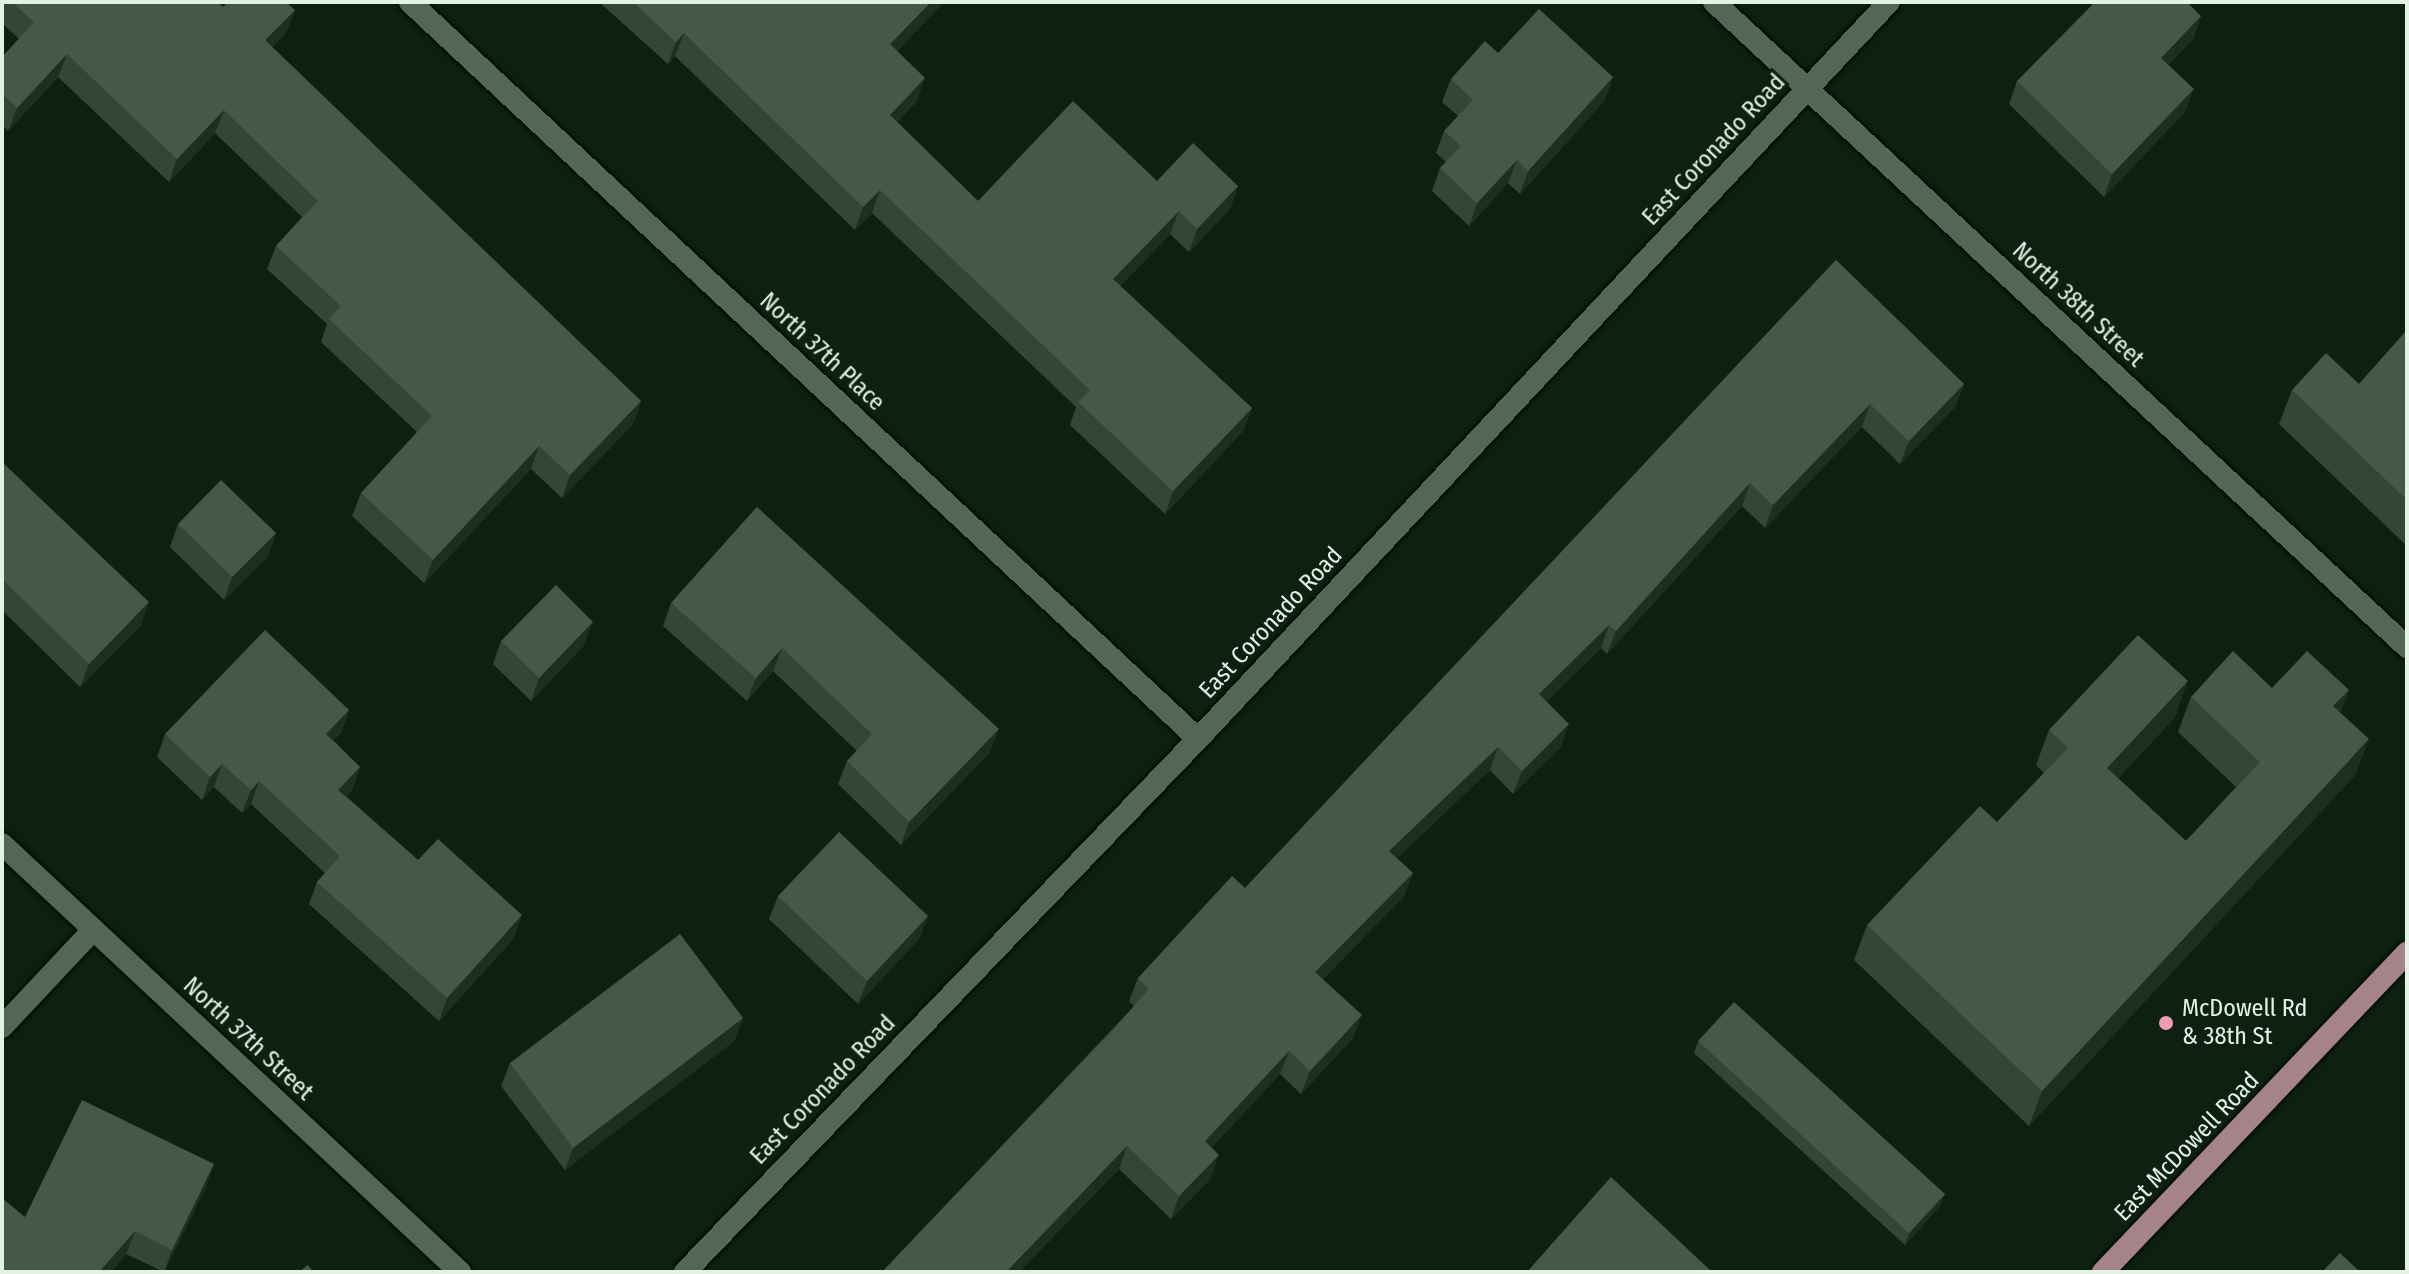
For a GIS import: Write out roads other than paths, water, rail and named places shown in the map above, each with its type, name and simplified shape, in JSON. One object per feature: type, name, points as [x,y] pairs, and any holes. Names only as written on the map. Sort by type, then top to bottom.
[{"type":"main road","name":"East McDowell Road","points":[[2103,1272],[2407,953]]},
{"type":"street","name":"North 37th Place","points":[[410,2],[1198,739]]},
{"type":"street","name":"North 38th Street","points":[[1714,2],[2407,647]]},
{"type":"street","name":"East Coronado Road","points":[[685,1272],[1198,739],[1889,2]]},
{"type":"street","name":"North 37th Street","points":[[2,844],[460,1272]]},
{"type":"street","points":[[2,1027],[93,930]]},
{"type":"place","name":"McDowell Rd & 38th St","points":[[2166,1023]]}]
